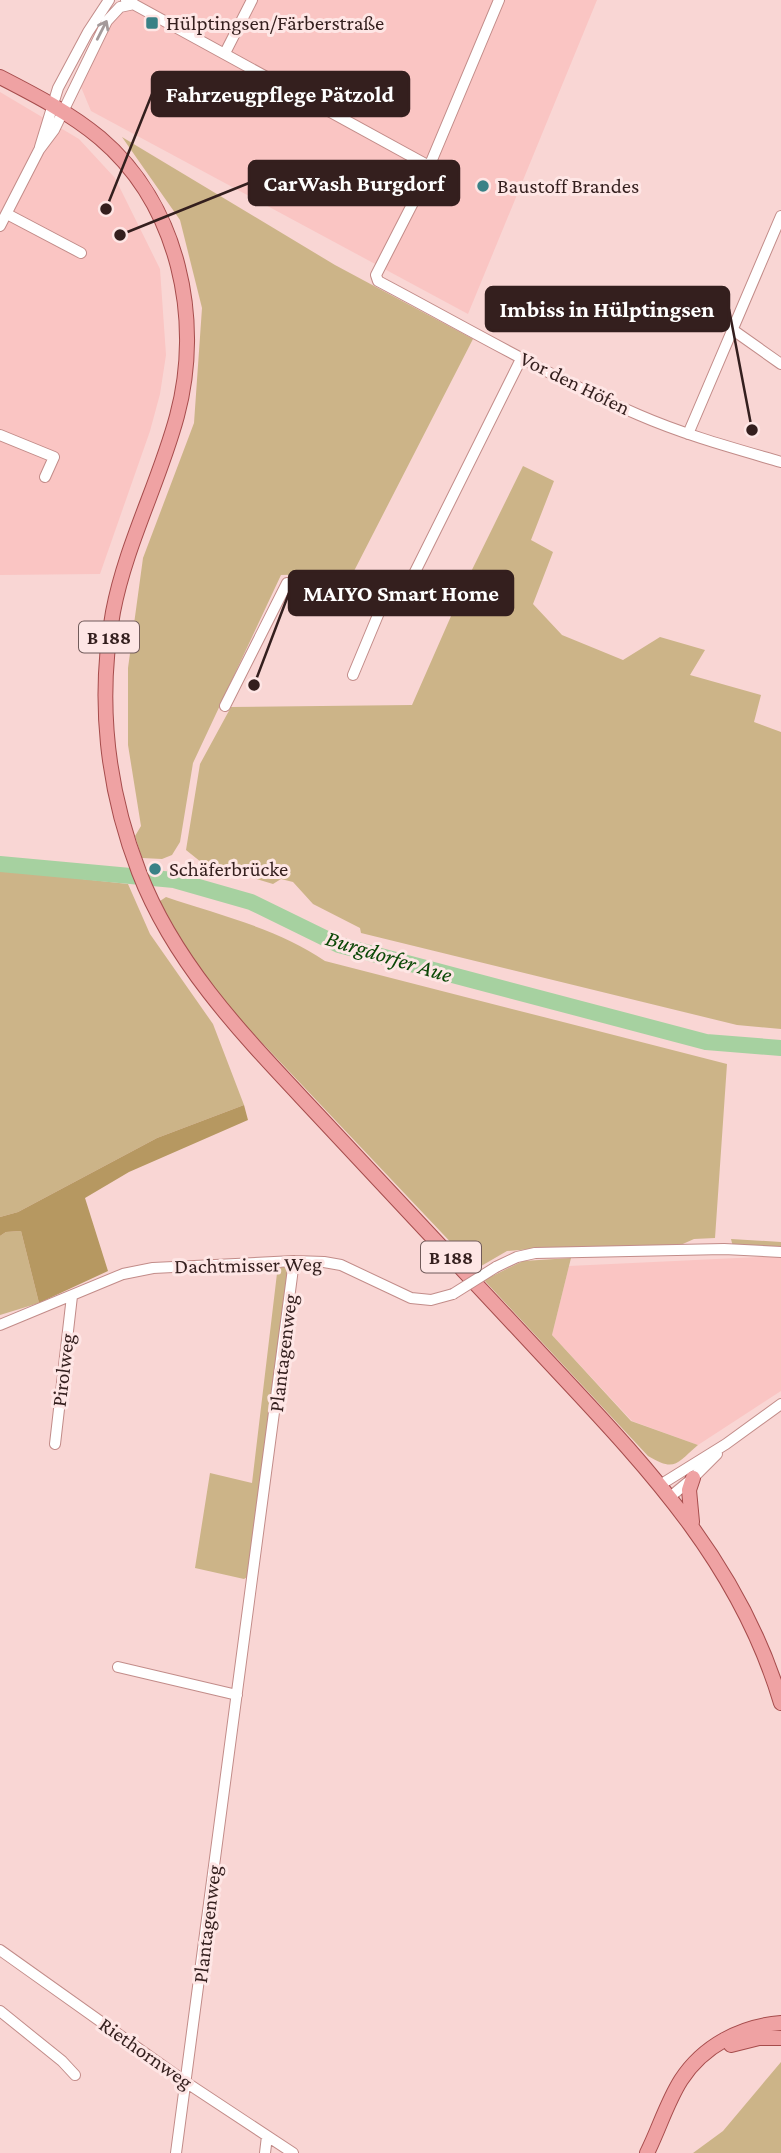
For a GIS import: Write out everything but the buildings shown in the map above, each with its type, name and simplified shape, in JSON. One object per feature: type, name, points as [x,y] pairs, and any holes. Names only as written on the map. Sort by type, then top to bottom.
[{"type":"main road","name":"B 188","points":[[0,77],[58,109],[99,137],[118,155],[150,200],[175,255],[187,315],[187,366],[181,401],[169,444],[123,572],[108,646],[105,684],[107,740],[116,796],[130,847],[148,895],[169,935],[197,977],[255,1048],[585,1401],[692,1523],[729,1581],[755,1632],[774,1677],[781,1703]]},
{"type":"main road","points":[[692,1523],[689,1490],[693,1479]]},
{"type":"main road","points":[[647,2153],[685,2074],[709,2049],[732,2036],[778,2022]]},
{"type":"main road","points":[[670,2104],[695,2070],[713,2055],[734,2043],[759,2038],[781,2038]]},
{"type":"street","points":[[0,226],[39,150],[54,130],[58,88],[88,32],[109,0]]},
{"type":"street","points":[[225,53],[252,0]]},
{"type":"street","points":[[58,109],[107,21],[120,7],[130,2],[429,166],[499,0]]},
{"type":"street","name":"Vor den Höfen","points":[[429,166],[376,275],[379,281],[582,389],[688,434],[781,462]]},
{"type":"street","points":[[7,214],[81,253]]},
{"type":"street","points":[[688,434],[781,216]]},
{"type":"street","points":[[733,330],[781,364]]},
{"type":"street","points":[[409,584],[522,357]]},
{"type":"street","points":[[0,435],[54,457],[46,477]]},
{"type":"street","points":[[353,676],[393,579]]},
{"type":"street","points":[[225,706],[287,583],[393,579],[409,584],[459,582]]},
{"type":"street","name":"Dachtmisser Weg","points":[[0,1325],[123,1274],[153,1268],[294,1261],[341,1265],[411,1298],[431,1300],[453,1294],[496,1266],[535,1253],[724,1249],[781,1252]]},
{"type":"street","name":"Plantagenweg","points":[[177,2153],[294,1261]]},
{"type":"street","name":"Pirolweg","points":[[55,1444],[72,1296]]},
{"type":"street","points":[[660,1485],[726,1444],[781,1404]]},
{"type":"street","points":[[670,1497],[693,1479],[726,1444]]},
{"type":"street","points":[[118,1667],[237,1695]]},
{"type":"street","name":"Riethornweg","points":[[0,1950],[187,2083],[293,2153]]},
{"type":"street","points":[[0,2011],[62,2061],[75,2075]]},
{"type":"street","points":[[265,2153],[267,2136]]},
{"type":"shaded area","points":[[121,0],[597,0],[468,314],[91,111],[81,87]]},
{"type":"shaded area","points":[[0,92],[79,139],[115,178],[160,269],[166,355],[160,394],[150,431],[100,574],[0,575]]},
{"type":"shaded area","points":[[122,137],[335,265],[473,339],[353,573],[281,575],[193,763],[180,842],[172,855],[162,859],[142,858],[135,836],[141,826],[128,745],[128,668],[143,558],[194,423],[202,308],[180,220]]},
{"type":"shaded area","points":[[523,466],[554,481],[531,540],[553,552],[533,604],[562,635],[623,660],[660,637],[705,650],[690,675],[761,695],[754,722],[781,732],[781,1029],[737,1025],[361,933],[360,928],[313,904],[293,882],[281,879],[273,884],[201,862],[186,850],[200,764],[231,707],[412,705],[466,582]]},
{"type":"shaded area","points":[[0,870],[128,884],[150,934],[213,1024],[244,1105],[157,1138],[18,1212],[0,1217]]},
{"type":"shaded area","points":[[166,897],[268,931],[325,961],[727,1064],[715,1238],[694,1239],[676,1247],[507,1251],[476,1269],[232,1011],[176,930],[160,901]]},
{"type":"shaded area","points":[[244,1105],[248,1120],[129,1172],[85,1198],[108,1271],[39,1303],[21,1231],[6,1232],[0,1236],[0,1217],[18,1212],[157,1138]]},
{"type":"shaded area","points":[[21,1231],[39,1303],[0,1315],[0,1236],[6,1232]]},
{"type":"shaded area","points":[[731,1239],[781,1242],[781,1250],[733,1247]]},
{"type":"shaded area","points":[[781,1256],[781,1391],[698,1445],[632,1421],[552,1335],[569,1266]]},
{"type":"shaded area","points":[[571,1258],[552,1335],[631,1421],[698,1445],[675,1464],[664,1464],[648,1456],[484,1280],[523,1261]]},
{"type":"shaded area","points":[[278,1265],[286,1266],[290,1275],[249,1576],[244,1579],[195,1568],[210,1473],[252,1483]]},
{"type":"shaded area","points":[[781,2062],[781,2153],[693,2153],[723,2131]]},
{"type":"waterway","name":"Burgdorfer Aue","points":[[0,864],[174,880],[251,902],[339,945],[706,1042],[781,1048]]},
{"type":"place","name":"Hülptingsen/Färberstraße","points":[[152,23]]},
{"type":"place","name":"Baustoff Brandes","points":[[483,186]]},
{"type":"place","name":"Fahrzeugpflege Pätzold","points":[[106,209]]},
{"type":"place","name":"CarWash Burgdorf","points":[[120,235]]},
{"type":"place","name":"Imbiss in Hülptingsen","points":[[752,430]]},
{"type":"place","name":"MAIYO Smart Home","points":[[254,685]]},
{"type":"place","name":"Schäferbrücke","points":[[155,869]]}]
